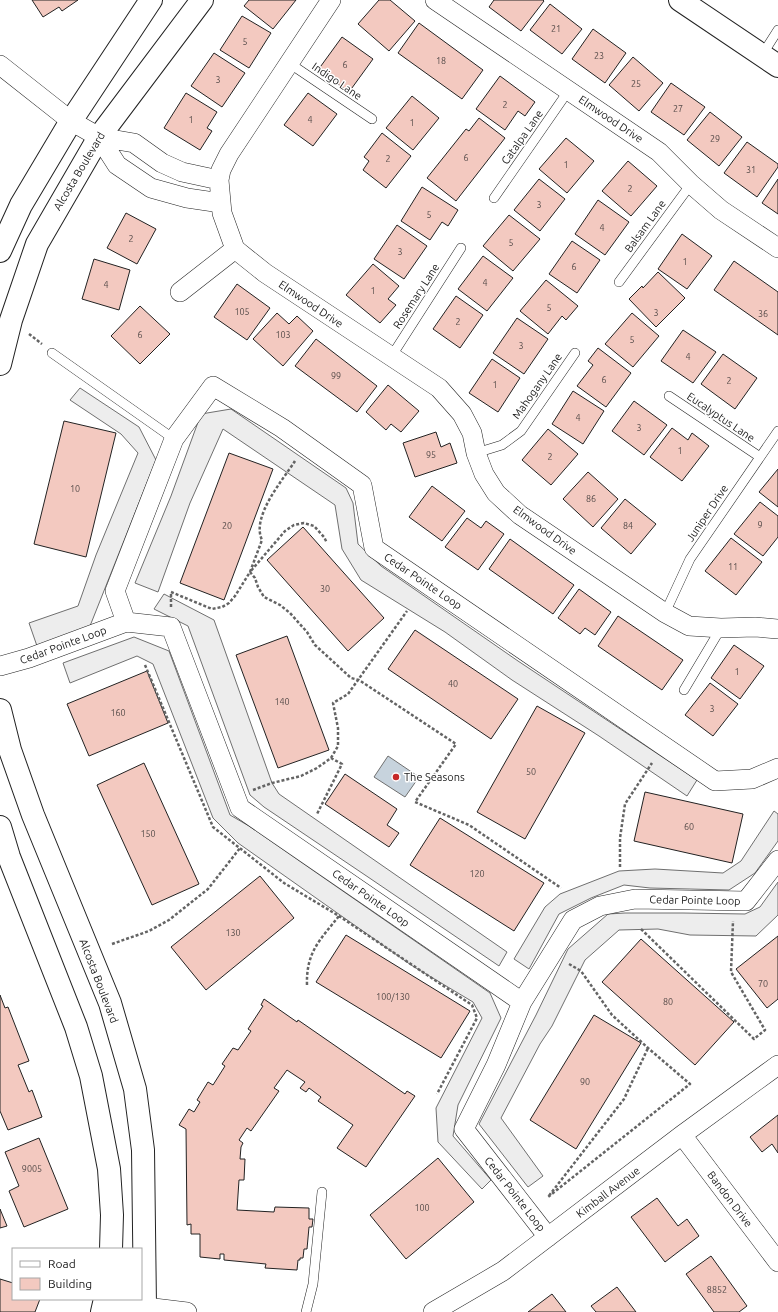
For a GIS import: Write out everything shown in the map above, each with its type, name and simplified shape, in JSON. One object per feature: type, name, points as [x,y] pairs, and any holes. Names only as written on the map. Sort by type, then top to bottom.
[{"type":"main road","points":[[0,251],[21,205],[71,121],[151,0]]},
{"type":"main road","name":"Alcosta Boulevard","points":[[0,364],[11,320],[37,244],[98,137],[202,0]]},
{"type":"main road","points":[[680,0],[770,61]]},
{"type":"main road","name":"Alcosta Boulevard","points":[[0,710],[10,750],[33,815],[110,1003],[135,1089],[143,1150],[145,1309]]},
{"type":"main road","points":[[0,827],[9,857],[76,1026],[91,1076],[109,1169],[112,1215],[111,1248]]},
{"type":"street","points":[[180,292],[235,249],[222,213],[219,180],[221,170],[229,154],[331,0]]},
{"type":"street","name":"Elmwood Drive","points":[[435,0],[659,152],[690,184],[721,210],[778,248]]},
{"type":"street","points":[[0,65],[71,121],[98,137],[134,143],[162,163],[182,172],[219,180]]},
{"type":"street","points":[[98,137],[117,165],[151,188],[187,198],[221,203]]},
{"type":"street","name":"Elmwood Drive","points":[[235,249],[266,273],[439,388],[462,414],[472,433],[476,454],[484,474],[496,493],[520,515],[665,613],[689,626],[721,628],[755,627],[778,629]]},
{"type":"street","name":"Cedar Pointe Loop","points":[[126,622],[116,591],[174,439],[213,386],[282,428],[362,485],[374,548],[715,781],[752,779],[778,768]]},
{"type":"street","name":"Cedar Pointe Loop","points":[[0,666],[29,658],[126,622],[171,627],[240,808],[522,1002]]},
{"type":"street","name":"Cedar Pointe Loop","points":[[548,1237],[464,1129],[496,1064],[522,1002],[573,920],[600,906],[635,899],[746,901],[778,860]]},
{"type":"street","name":"Kimball Avenue","points":[[433,1312],[503,1271],[682,1135],[778,1065]]},
{"type":"street","name":"Bandon Drive","points":[[682,1135],[778,1262]]},
{"type":"street","points":[[104,1304],[187,1312]]},
{"type":"lane","points":[[770,61],[778,30]]},
{"type":"lane","name":"Indigo Lane","points":[[289,63],[372,119]]},
{"type":"lane","name":"Catalpa Lane","points":[[494,198],[569,90]]},
{"type":"lane","name":"Balsam Lane","points":[[619,282],[690,184]]},
{"type":"lane","name":"Rosemary Lane","points":[[391,357],[461,248]]},
{"type":"lane","points":[[52,353],[174,439]]},
{"type":"lane","name":"Mahogany Lane","points":[[476,454],[502,445],[521,430],[575,353]]},
{"type":"lane","name":"Eucalyptus Lane","points":[[669,396],[760,457]]},
{"type":"lane","name":"Juniper Drive","points":[[665,613],[690,559],[778,431]]},
{"type":"lane","points":[[684,690],[721,628]]},
{"type":"lane","points":[[306,1312],[312,1284],[322,1192]]},
{"type":"path","points":[[11,320],[52,353]]},
{"type":"path","points":[[250,572],[262,540],[259,534],[259,526],[263,511],[305,444]]},
{"type":"path","points":[[171,627],[172,592],[212,609],[222,607],[229,603],[250,572],[286,531],[294,525],[304,523],[314,526],[324,537],[327,544]]},
{"type":"path","points":[[250,572],[255,578],[258,587],[264,596],[280,605],[290,613],[315,645],[351,678],[359,680],[456,744],[415,802],[469,825],[561,888]]},
{"type":"path","points":[[236,796],[272,783],[302,776],[331,758],[338,746],[338,728],[334,703],[348,694],[408,611]]},
{"type":"path","points":[[146,666],[213,828],[284,883],[339,916],[472,1005],[477,1018],[437,1094]]},
{"type":"path","points":[[620,867],[620,838],[625,804],[664,746]]},
{"type":"path","points":[[317,814],[342,764],[331,758]]},
{"type":"path","points":[[112,944],[149,931],[169,920],[208,889],[240,848]]},
{"type":"path","points":[[641,929],[754,1039],[765,1030],[731,972],[734,901]]},
{"type":"path","points":[[307,985],[306,972],[309,959],[315,946],[339,916]]},
{"type":"path","points":[[552,953],[581,971],[612,1016],[690,1084],[548,1197],[624,1099],[648,1048]]},
{"type":"shaded area","points":[[80,388],[139,427],[156,460],[90,626],[37,646],[29,623],[78,606],[96,555],[138,453],[121,434],[70,400]]},
{"type":"shaded area","points":[[231,409],[346,488],[353,503],[358,544],[381,566],[518,661],[697,780],[687,796],[599,736],[512,680],[445,632],[361,580],[342,549],[335,505],[223,429],[190,503],[158,592],[135,583],[171,496],[201,414]]},
{"type":"shaded area","points":[[164,594],[214,620],[272,783],[279,794],[507,952],[499,966],[264,807],[250,795],[188,626],[154,609]]},
{"type":"shaded area","points":[[134,637],[169,651],[230,815],[249,826],[490,993],[501,1018],[458,1105],[453,1136],[491,1180],[482,1189],[438,1142],[436,1108],[482,1018],[473,1002],[411,965],[238,843],[213,818],[153,664],[137,656],[70,683],[63,663]]},
{"type":"shaded area","name":"The Seasons","points":[[388,756],[419,777],[405,797],[374,777]]},
{"type":"shaded area","points":[[774,811],[778,814],[778,841],[755,873],[729,890],[650,888],[624,885],[591,898],[559,914],[529,969],[514,959],[545,907],[560,894],[619,871],[655,869],[723,873],[741,861]]},
{"type":"shaded area","points":[[778,882],[778,915],[756,936],[690,935],[658,929],[619,930],[585,960],[552,1026],[540,1044],[501,1118],[543,1176],[528,1187],[479,1124],[536,1015],[568,949],[608,914],[745,914],[760,907]]},
{"type":"building","points":[[32,0],[78,0],[62,11],[59,7],[43,17]]},
{"type":"building","points":[[249,0],[296,0],[273,29],[244,6]]},
{"type":"building","points":[[379,0],[390,0],[415,21],[389,51],[358,24]]},
{"type":"building","points":[[494,0],[544,1],[521,31],[489,7]]},
{"type":"building","points":[[550,4],[582,29],[562,54],[530,30]]},
{"type":"building","points":[[242,16],[271,33],[249,68],[220,50]]},
{"type":"building","points":[[419,23],[483,70],[462,99],[398,53]]},
{"type":"building","points":[[593,29],[626,53],[605,83],[572,59]]},
{"type":"building","points":[[342,37],[373,59],[349,92],[318,70]]},
{"type":"building","points":[[214,53],[245,73],[222,107],[191,86]]},
{"type":"building","points":[[633,57],[663,83],[639,111],[609,85]]},
{"type":"building","points":[[500,76],[535,102],[525,116],[518,111],[505,130],[476,109]]},
{"type":"building","points":[[671,83],[705,107],[684,135],[651,112]]},
{"type":"building","points":[[186,93],[217,112],[207,128],[212,131],[200,150],[164,128]]},
{"type":"building","points":[[308,93],[337,114],[313,146],[284,125]]},
{"type":"building","points":[[412,96],[439,118],[413,150],[386,128]]},
{"type":"building","points":[[710,112],[742,137],[719,166],[687,140]]},
{"type":"building","points":[[479,118],[505,138],[456,201],[427,178],[466,129],[469,131]]},
{"type":"building","points":[[382,133],[411,156],[386,188],[363,170],[369,161],[364,157]]},
{"type":"building","points":[[566,138],[594,161],[567,193],[539,169]]},
{"type":"building","points":[[747,142],[778,164],[778,167],[757,197],[724,173]]},
{"type":"building","points":[[628,161],[657,186],[631,216],[602,191]]},
{"type":"building","points":[[539,179],[565,199],[540,231],[514,210]]},
{"type":"building","points":[[778,179],[778,214],[762,203]]},
{"type":"building","points":[[422,187],[458,210],[448,226],[442,222],[430,240],[401,221]]},
{"type":"building","points":[[598,200],[629,222],[605,255],[575,234]]},
{"type":"building","points":[[126,213],[156,229],[137,264],[107,248]]},
{"type":"building","points":[[509,215],[540,239],[513,271],[483,246]]},
{"type":"building","points":[[397,225],[427,246],[404,279],[374,259]]},
{"type":"building","points":[[682,234],[712,256],[687,289],[658,269]]},
{"type":"building","points":[[572,241],[600,260],[577,293],[549,274]]},
{"type":"building","points":[[483,256],[513,278],[487,311],[458,289]]},
{"type":"building","points":[[94,259],[130,270],[119,310],[82,299]]},
{"type":"building","points":[[734,261],[778,292],[778,335],[714,290]]},
{"type":"building","points":[[373,264],[399,286],[388,299],[396,305],[380,323],[346,295]]},
{"type":"building","points":[[658,272],[685,298],[656,327],[629,299],[642,286],[643,288]]},
{"type":"building","points":[[546,280],[578,306],[566,320],[562,316],[548,334],[520,311]]},
{"type":"building","points":[[237,284],[270,308],[247,340],[214,317]]},
{"type":"building","points":[[456,296],[483,315],[460,348],[433,329]]},
{"type":"building","points":[[140,306],[170,334],[140,364],[111,336]]},
{"type":"building","points":[[277,313],[289,324],[297,316],[313,331],[283,366],[253,339]]},
{"type":"building","points":[[632,313],[659,336],[633,367],[605,344]]},
{"type":"building","points":[[517,318],[548,339],[524,374],[493,353]]},
{"type":"building","points":[[683,330],[716,352],[693,383],[661,361]]},
{"type":"building","points":[[316,339],[377,386],[357,412],[295,366]]},
{"type":"building","points":[[598,348],[631,373],[606,407],[577,386],[593,365],[588,361]]},
{"type":"building","points":[[723,354],[757,378],[735,409],[701,384]]},
{"type":"building","points":[[492,359],[520,378],[498,412],[469,393]]},
{"type":"building","points":[[388,385],[419,411],[401,432],[391,424],[386,430],[366,412]]},
{"type":"building","points":[[573,391],[604,411],[583,444],[552,424]]},
{"type":"building","points":[[634,401],[667,425],[644,455],[612,431]]},
{"type":"building","points":[[64,421],[116,433],[86,557],[34,544]]},
{"type":"building","points":[[672,428],[688,440],[692,433],[709,446],[682,481],[650,457]]},
{"type":"building","points":[[548,429],[578,454],[551,485],[522,460]]},
{"type":"building","points":[[436,432],[441,447],[450,443],[457,463],[415,477],[403,443]]},
{"type":"building","points":[[229,453],[273,469],[224,600],[180,583]]},
{"type":"building","points":[[778,469],[778,507],[759,492]]},
{"type":"building","points":[[588,472],[618,499],[593,527],[563,499]]},
{"type":"building","points":[[432,486],[465,511],[442,541],[409,517]]},
{"type":"building","points":[[625,499],[656,524],[631,554],[601,528]]},
{"type":"building","points":[[760,502],[778,516],[778,537],[763,556],[734,534]]},
{"type":"building","points":[[467,518],[481,528],[486,521],[504,534],[478,570],[445,547]]},
{"type":"building","points":[[303,527],[384,618],[348,651],[267,560]]},
{"type":"building","points":[[731,538],[762,562],[736,595],[705,571]]},
{"type":"building","points":[[510,539],[574,585],[553,614],[489,569]]},
{"type":"building","points":[[579,589],[611,612],[595,635],[585,628],[580,634],[558,618]]},
{"type":"building","points":[[618,616],[683,660],[662,690],[598,646]]},
{"type":"building","points":[[415,630],[518,699],[491,739],[388,669]]},
{"type":"building","points":[[287,636],[329,750],[278,768],[236,655]]},
{"type":"building","points":[[734,645],[764,666],[740,699],[711,678]]},
{"type":"building","points":[[147,671],[168,723],[89,756],[67,704]]},
{"type":"building","points":[[710,683],[738,704],[713,736],[685,715]]},
{"type":"building","points":[[537,706],[585,733],[525,839],[477,812]]},
{"type":"building","points":[[144,763],[199,884],[152,905],[97,785]]},
{"type":"building","points":[[345,774],[397,809],[387,825],[399,833],[389,847],[325,804]]},
{"type":"building","points":[[645,792],[743,814],[732,863],[634,841]]},
{"type":"building","points":[[440,818],[544,883],[514,931],[410,865]]},
{"type":"building","points":[[260,876],[294,918],[206,990],[171,947]]},
{"type":"building","points":[[346,935],[470,1011],[441,1058],[316,982]]},
{"type":"building","points":[[778,936],[778,999],[767,1008],[736,969]]},
{"type":"building","points":[[641,939],[734,1022],[695,1065],[602,982]]},
{"type":"building","points":[[0,995],[5,1008],[8,1007],[29,1061],[18,1065],[29,1092],[32,1090],[42,1117],[8,1130],[0,1111]]},
{"type":"building","points":[[264,999],[297,1022],[298,1020],[405,1094],[407,1091],[415,1096],[366,1167],[337,1148],[353,1125],[318,1101],[321,1097],[309,1088],[306,1092],[300,1088],[305,1082],[287,1070],[274,1088],[279,1091],[251,1131],[247,1128],[239,1140],[243,1143],[241,1147],[240,1159],[245,1159],[244,1180],[239,1180],[237,1210],[274,1212],[275,1207],[309,1208],[309,1219],[313,1219],[312,1227],[309,1227],[307,1249],[304,1249],[303,1258],[298,1260],[297,1270],[265,1268],[266,1264],[224,1260],[224,1254],[220,1254],[220,1259],[200,1257],[200,1234],[191,1234],[191,1224],[187,1225],[186,1129],[179,1125],[189,1109],[194,1112],[200,1102],[197,1100],[208,1082],[213,1085],[225,1066],[222,1064],[233,1048],[238,1050],[251,1031],[248,1029],[263,1006],[261,1005]]},
{"type":"building","points":[[594,1015],[641,1043],[576,1149],[530,1120]]},
{"type":"building","points":[[778,1115],[778,1153],[772,1144],[762,1152],[750,1137]]},
{"type":"building","points":[[39,1138],[68,1209],[24,1227],[9,1191],[19,1186],[5,1152]]},
{"type":"building","points":[[438,1158],[474,1202],[406,1259],[370,1215]]},
{"type":"building","points":[[657,1198],[678,1226],[687,1219],[699,1236],[665,1262],[631,1217]]},
{"type":"building","points":[[0,1209],[7,1226],[0,1228]]},
{"type":"building","points":[[711,1256],[747,1306],[739,1312],[714,1312],[686,1274]]},
{"type":"building","points":[[0,1279],[12,1283],[12,1300],[40,1300],[35,1312],[0,1312]]},
{"type":"building","points":[[617,1287],[636,1312],[596,1312],[591,1306]]},
{"type":"building","points":[[552,1294],[566,1312],[528,1312]]},
{"type":"place","name":"The Seasons","points":[[396,777]]}]
